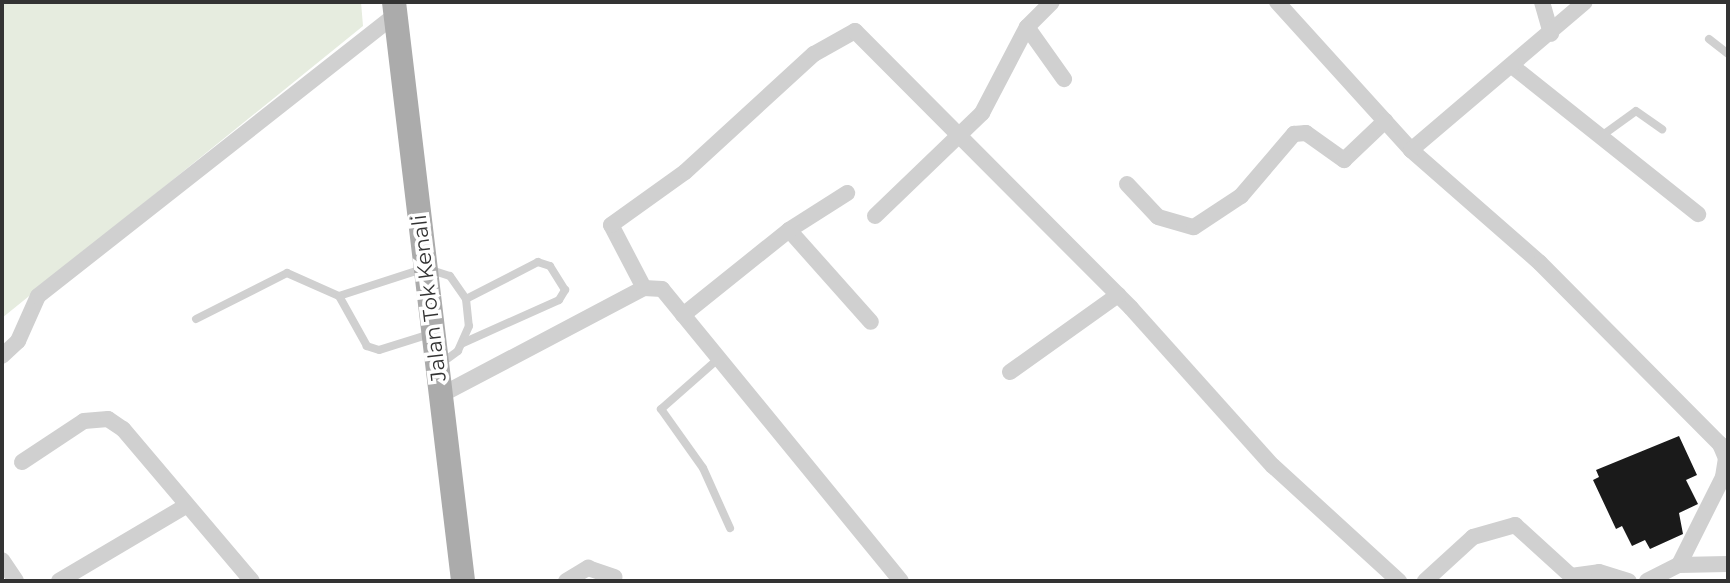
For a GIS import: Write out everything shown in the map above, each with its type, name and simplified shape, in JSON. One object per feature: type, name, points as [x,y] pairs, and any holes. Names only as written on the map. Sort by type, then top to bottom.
[{"type":"main road","name":"Jalan Tok Kenali","points":[[395,9],[463,581]]},
{"type":"street","points":[[875,216],[960,137],[991,100],[1027,27],[1052,2]]},
{"type":"street","points":[[1277,2],[1411,150],[1611,331],[1710,432],[1727,458],[1715,497],[1679,565]]},
{"type":"street","points":[[1542,2],[1551,34]]},
{"type":"street","points":[[1411,150],[1551,34],[1585,2]]},
{"type":"street","name":"Jalan Tok Kenali","points":[[2,356],[18,341],[38,296],[395,9]]},
{"type":"street","points":[[1027,27],[1064,79]]},
{"type":"street","points":[[644,288],[611,225],[685,172],[843,33],[855,31],[1118,295],[1264,457],[1399,581]]},
{"type":"street","points":[[1512,66],[1598,139],[1698,214]]},
{"type":"street","points":[[1127,184],[1158,217],[1194,227],[1241,196],[1294,134],[1306,133],[1345,160],[1385,121]]},
{"type":"street","points":[[683,316],[789,230],[847,194]]},
{"type":"street","points":[[789,230],[871,322]]},
{"type":"street","points":[[440,395],[644,288],[662,289],[901,581]]},
{"type":"street","points":[[1010,372],[1118,295]]},
{"type":"street","points":[[22,462],[84,421],[108,419],[252,581]]},
{"type":"street","points":[[59,581],[186,506]]},
{"type":"street","points":[[1425,581],[1473,537],[1515,525],[1571,576],[1599,572],[1629,581]]},
{"type":"street","points":[[2,560],[16,581]]},
{"type":"street","points":[[1649,581],[1679,565],[1728,564]]},
{"type":"street","points":[[566,581],[588,568],[614,577]]},
{"type":"lane","points":[[1709,39],[1728,54]]},
{"type":"lane","points":[[1598,139],[1636,111],[1662,129]]},
{"type":"lane","points":[[437,364],[463,343],[559,300],[565,289],[550,266],[538,262],[466,299]]},
{"type":"lane","points":[[339,296],[425,268],[450,276],[466,299],[463,343]]},
{"type":"lane","points":[[196,318],[287,273],[339,296],[367,346],[379,350],[433,333]]},
{"type":"lane","points":[[718,359],[661,409],[702,468],[730,528]]},
{"type":"shaded area","points":[[2,2],[361,2],[363,26],[2,318]]},
{"type":"building","points":[[1679,436],[1697,475],[1686,480],[1698,504],[1679,513],[1683,534],[1650,549],[1645,540],[1632,546],[1622,526],[1616,529],[1593,480],[1599,477],[1596,470]]}]
